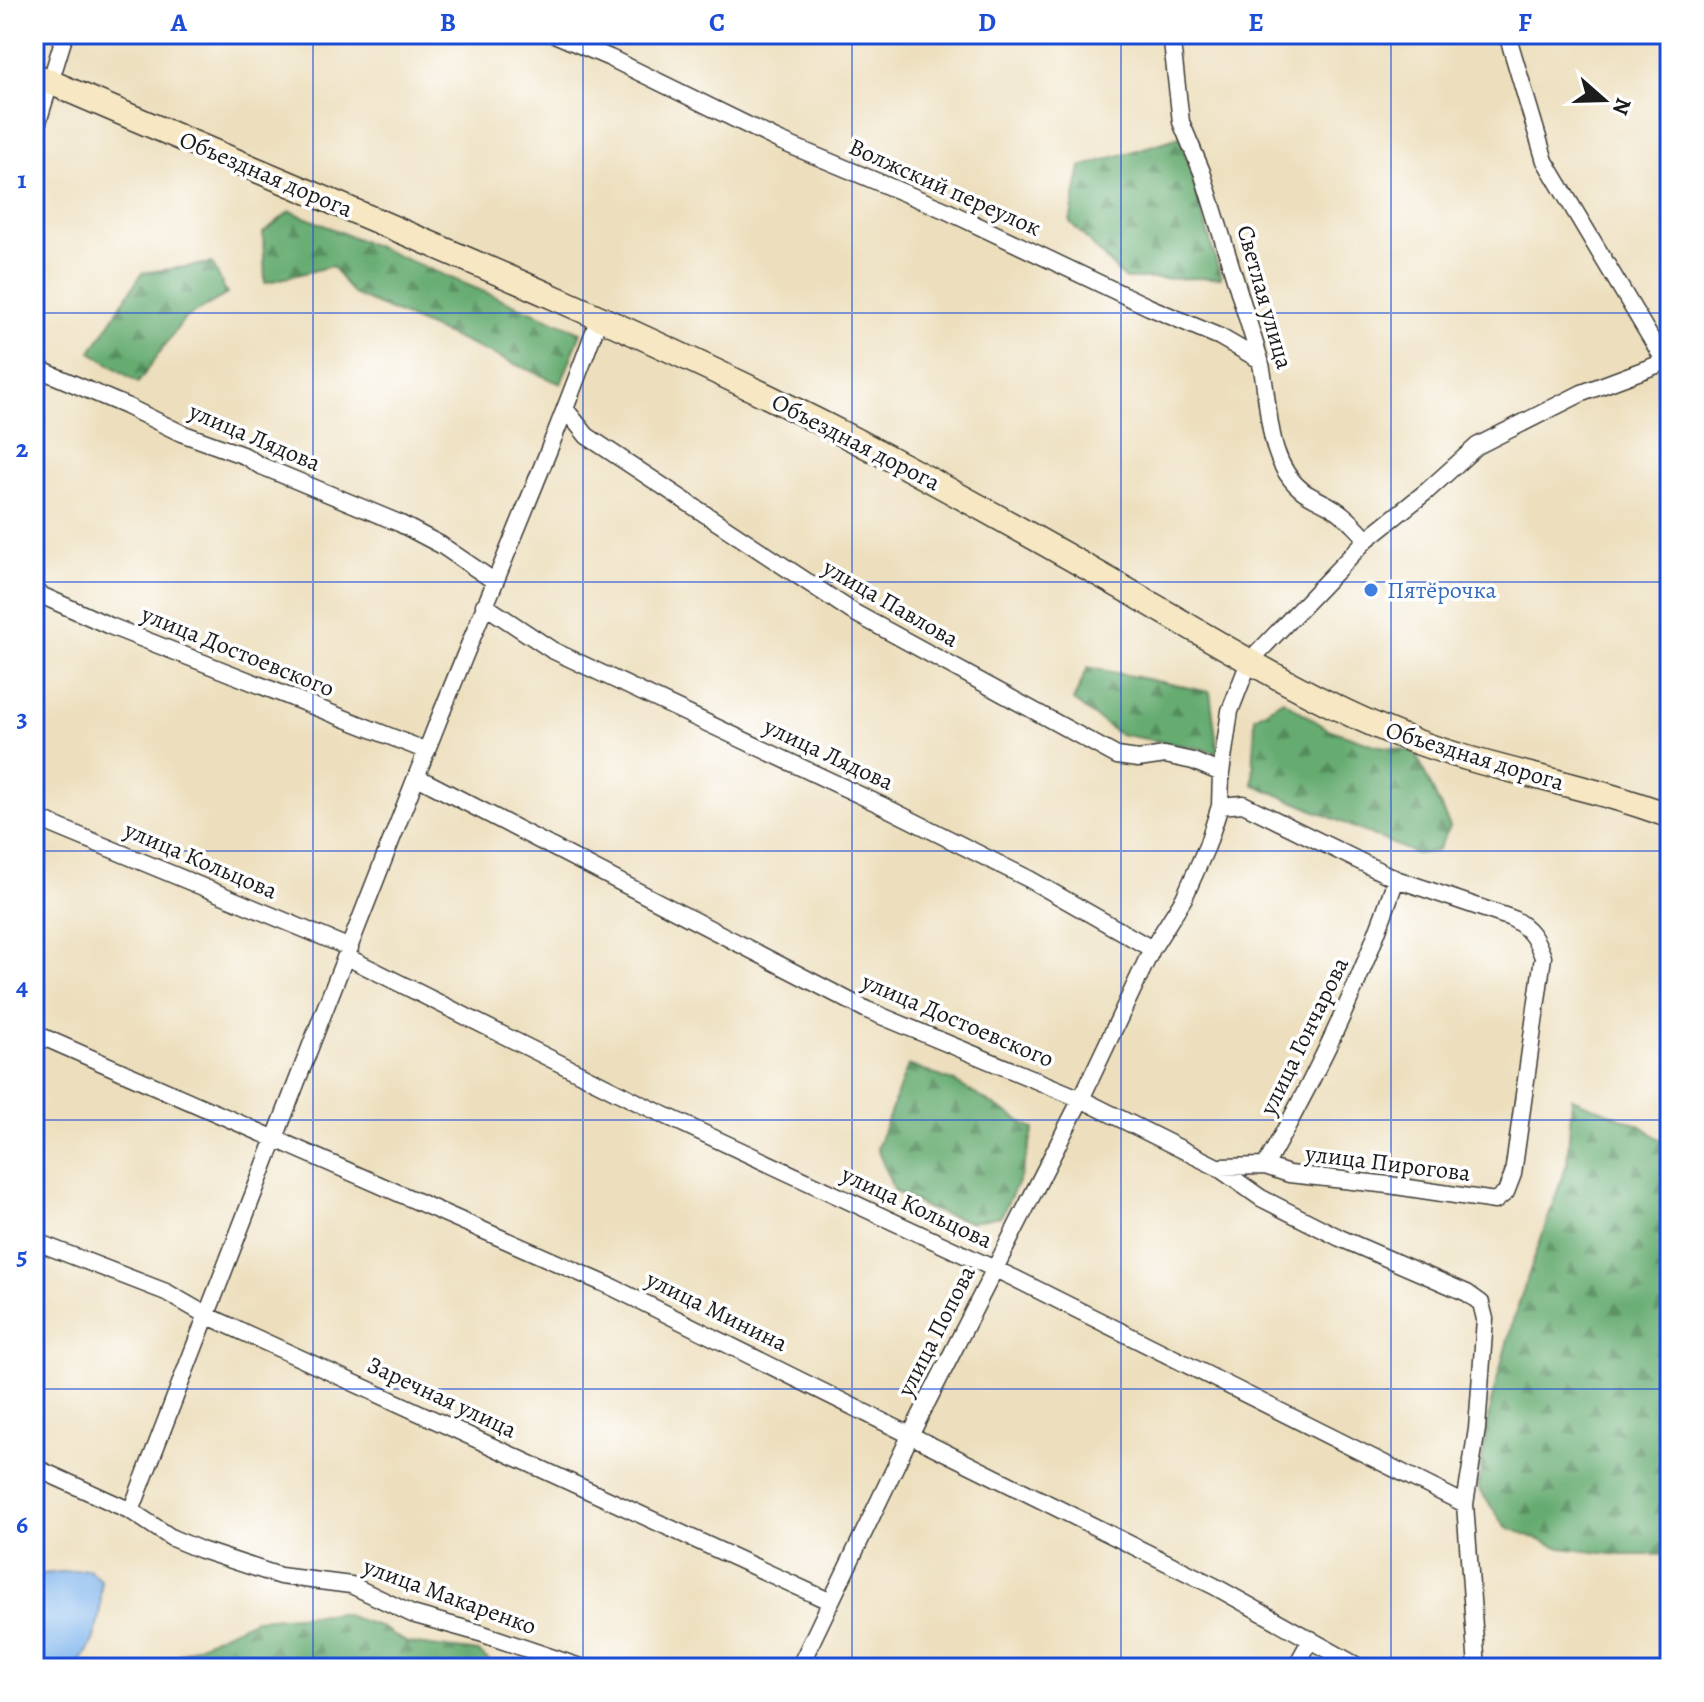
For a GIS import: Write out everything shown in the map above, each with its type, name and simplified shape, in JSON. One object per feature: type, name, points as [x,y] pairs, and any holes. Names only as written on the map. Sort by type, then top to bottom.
[{"type":"main road","name":"Объездная дорога","points":[[42,79],[600,315],[778,401],[949,490],[1325,703],[1452,754],[1637,804],[1670,816]]},
{"type":"street","points":[[34,135],[42,79],[65,34]]},
{"type":"street","name":"Волжский переулок","points":[[554,34],[780,141],[945,210],[1149,307],[1220,337],[1260,360]]},
{"type":"street","name":"Светлая улица","points":[[1171,34],[1181,122],[1202,172],[1260,360],[1266,383],[1268,417],[1278,453],[1287,475],[1304,492],[1342,514],[1367,539]]},
{"type":"street","points":[[1249,662],[1367,539],[1477,446],[1582,393],[1668,361],[1545,161],[1507,34]]},
{"type":"street","points":[[131,1511],[274,1137],[484,605],[566,410],[600,315]]},
{"type":"street","name":"улица Лядова","points":[[34,367],[181,433],[245,456],[259,465],[399,523],[441,545],[494,581]]},
{"type":"street","name":"улица Павлова","points":[[566,410],[587,436],[866,620],[1117,756],[1138,759],[1165,755],[1193,761],[1221,773]]},
{"type":"street","name":"улица Достоевского","points":[[34,592],[110,626],[427,751]]},
{"type":"street","name":"улица Лядова","points":[[484,605],[552,650],[1029,879],[1152,949]]},
{"type":"street","name":"улица Попова","points":[[799,1668],[829,1601],[1081,1099],[1152,949],[1184,898],[1207,846],[1220,806],[1221,773],[1230,711],[1249,662]]},
{"type":"street","name":"улица Достоевского","points":[[417,777],[867,1010],[1081,1099],[1217,1167],[1261,1198],[1340,1238],[1467,1293],[1481,1303],[1485,1319],[1477,1429],[1465,1504]]},
{"type":"street","points":[[1220,806],[1243,804],[1396,879]]},
{"type":"street","name":"улица Кольцова","points":[[34,817],[348,953],[645,1106],[994,1269],[1465,1504]]},
{"type":"street","name":"улица Пирогова","points":[[1265,1166],[1289,1174],[1495,1201],[1506,1192],[1513,1174],[1543,957],[1526,925],[1396,879]]},
{"type":"street","name":"улица Гончарова","points":[[1265,1166],[1344,1013],[1378,936],[1396,879]]},
{"type":"street","name":"улица Минина","points":[[34,1033],[612,1287],[1214,1586],[1361,1668]]},
{"type":"street","points":[[1217,1167],[1265,1166]]},
{"type":"street","name":"Заречная улица","points":[[34,1241],[166,1292],[206,1315],[829,1601]]},
{"type":"street","name":"улица Макаренко","points":[[34,1467],[131,1511],[172,1538],[201,1550],[280,1576],[351,1585],[412,1614],[583,1668]]},
{"type":"street","points":[[1465,1504],[1477,1668]]},
{"type":"street","points":[[1295,1668],[1311,1639]]},
{"type":"green space","points":[[1180,137],[1221,278],[1125,279],[1070,222],[1081,167]]},
{"type":"green space","points":[[290,211],[581,332],[561,384],[353,294],[332,266],[265,283],[263,233]]},
{"type":"green space","points":[[212,263],[227,294],[184,319],[138,383],[91,352],[142,273]]},
{"type":"green space","points":[[1088,667],[1210,692],[1218,752],[1119,734],[1073,701]]},
{"type":"green space","points":[[1283,700],[1328,729],[1375,745],[1415,752],[1450,827],[1437,851],[1416,854],[1253,784],[1255,717]]},
{"type":"green space","points":[[908,1065],[953,1081],[1034,1129],[1021,1176],[1001,1216],[970,1222],[931,1210],[894,1191],[877,1148]]},
{"type":"green space","points":[[1572,1098],[1643,1127],[1670,1147],[1670,1554],[1666,1555],[1620,1555],[1561,1548],[1506,1527],[1478,1488],[1490,1406],[1513,1320],[1567,1163]]},
{"type":"green space","points":[[339,1613],[378,1626],[408,1643],[479,1652],[497,1668],[167,1668],[176,1656],[255,1619]]},
{"type":"water","points":[[88,1569],[101,1580],[99,1618],[85,1655],[66,1668],[34,1668],[34,1575]]},
{"type":"place","name":"Пятёрочка","points":[[1371,590]]}]
